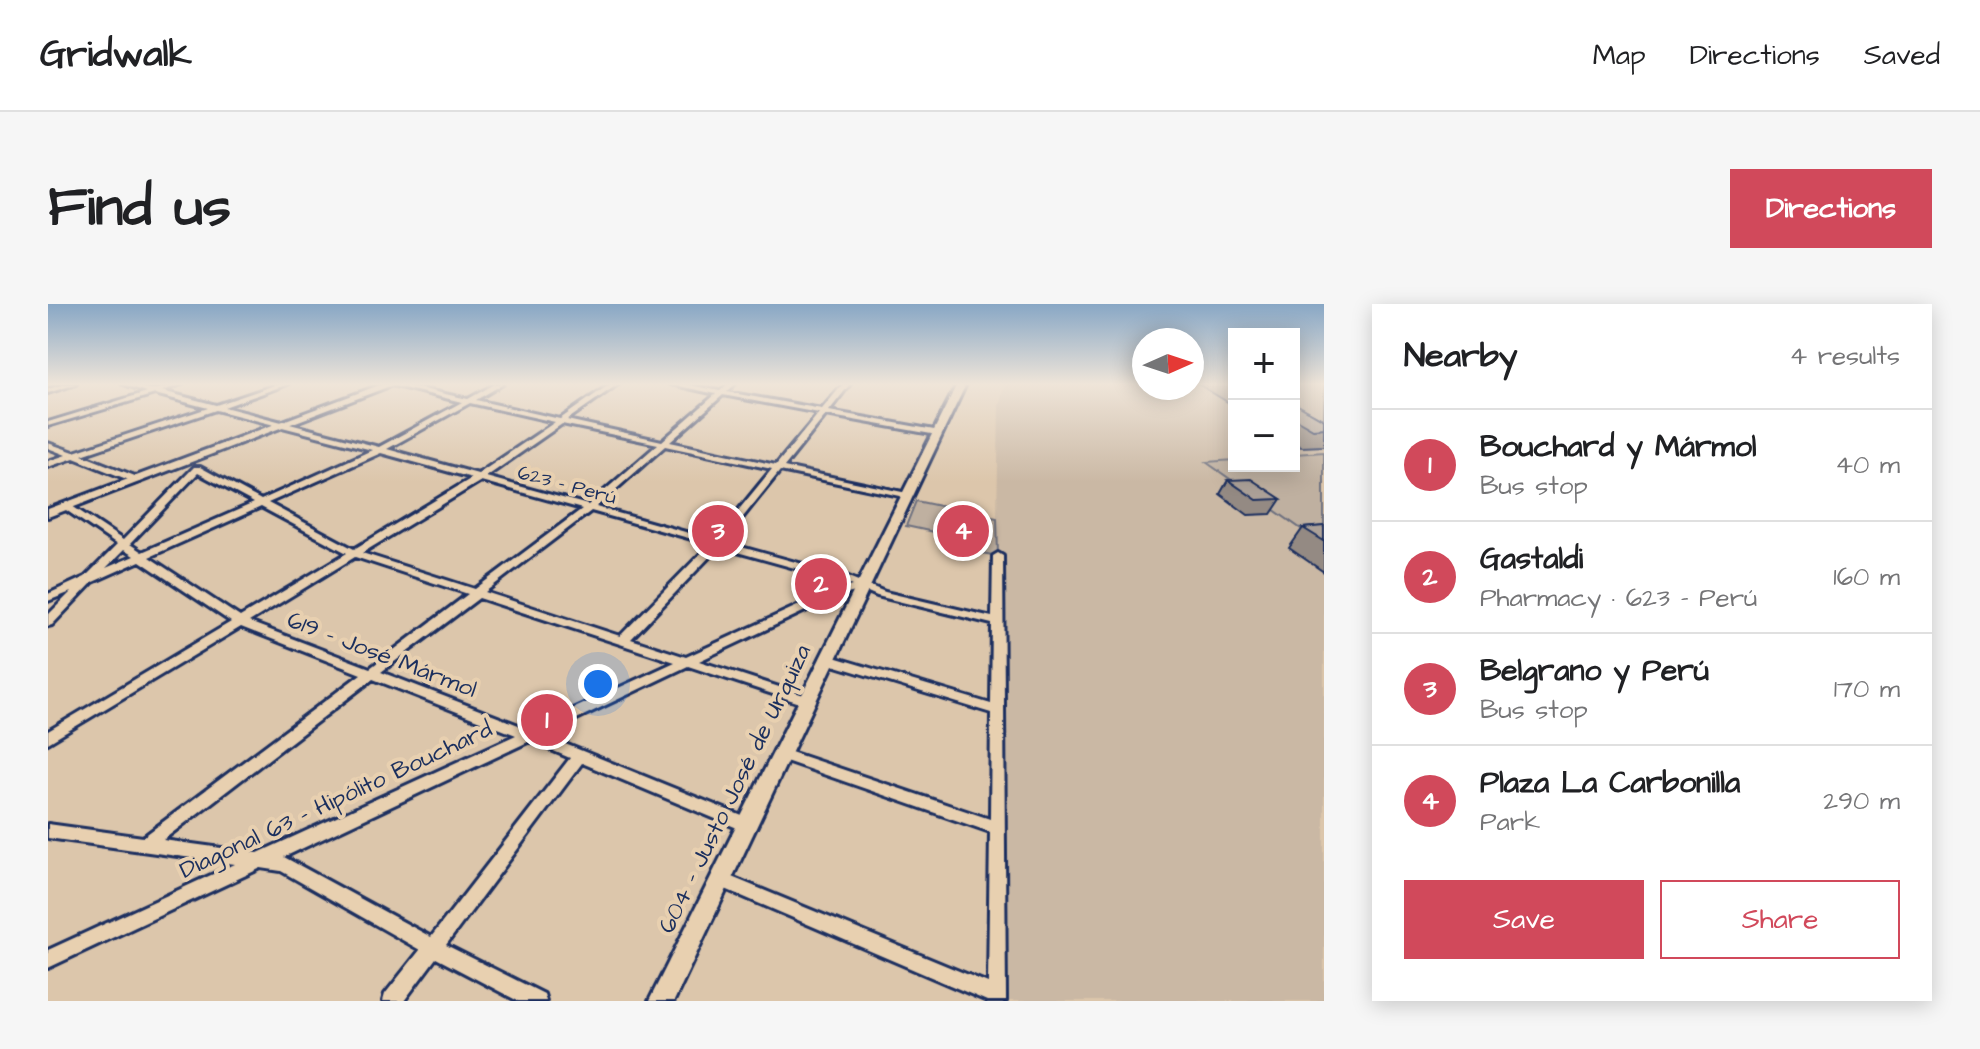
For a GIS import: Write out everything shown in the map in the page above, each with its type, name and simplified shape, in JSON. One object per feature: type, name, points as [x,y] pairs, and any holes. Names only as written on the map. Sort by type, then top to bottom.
[{"type":"main road","points":[[48,513],[137,480],[196,463],[305,417]]},
{"type":"main road","name":"604 - Justo José de Urquiza","points":[[661,1001],[945,417]]},
{"type":"street","points":[[48,424],[72,417]]},
{"type":"street","points":[[48,464],[190,417]]},
{"type":"street","name":"623 - Perú","points":[[249,417],[997,622]]},
{"type":"street","points":[[48,598],[262,505],[380,450],[441,417]]},
{"type":"street","points":[[536,417],[907,496]]},
{"type":"street","points":[[48,738],[477,479],[569,417]]},
{"type":"street","points":[[146,844],[587,510],[695,417]]},
{"type":"street","points":[[622,641],[715,545],[820,417]]},
{"type":"street","points":[[848,417],[937,433]]},
{"type":"street","points":[[48,445],[137,480]]},
{"type":"street","points":[[48,622],[196,463],[262,505],[354,552],[808,701]]},
{"type":"street","name":"619 - José Mármol","points":[[66,506],[239,622],[530,735],[578,758],[747,825]]},
{"type":"street","points":[[722,880],[997,998],[998,556]]},
{"type":"street","name":"Diagonal 63 - Hipólito Bouchard","points":[[48,959],[267,860],[832,594],[863,587]]},
{"type":"street","points":[[827,659],[996,710]]},
{"type":"street","points":[[782,754],[998,828]]},
{"type":"street","points":[[392,1001],[578,758]]},
{"type":"street","points":[[48,831],[284,864],[432,947],[537,1001]]},
{"type":"shaded area","points":[[999,417],[1228,417],[1228,472],[1300,472],[1300,417],[1324,417],[1324,1001],[997,1001]]},
{"type":"shaded area","points":[[1300,417],[1324,417],[1324,438],[1300,424]]},
{"type":"shaded area","points":[[1324,452],[1324,545],[1206,462],[1228,460],[1228,472],[1300,472],[1300,454]]},
{"type":"shaded area","points":[[916,501],[997,518],[998,556],[949,547],[952,536],[906,526]]},
{"type":"building","points":[[1300,417],[1318,417],[1324,420],[1324,428],[1313,429],[1300,421]]},
{"type":"building","points":[[1251,479],[1281,499],[1257,500],[1228,480]]},
{"type":"building","points":[[1324,526],[1324,541],[1303,528]]},
{"type":"place","name":"Belgrano y Perú","points":[[718,531]]},
{"type":"place","name":"Plaza La Carbonilla","points":[[963,531]]},
{"type":"place","name":"Gastaldi","points":[[821,584]]},
{"type":"place","name":"Bouchard y Mármol","points":[[547,720]]}]
